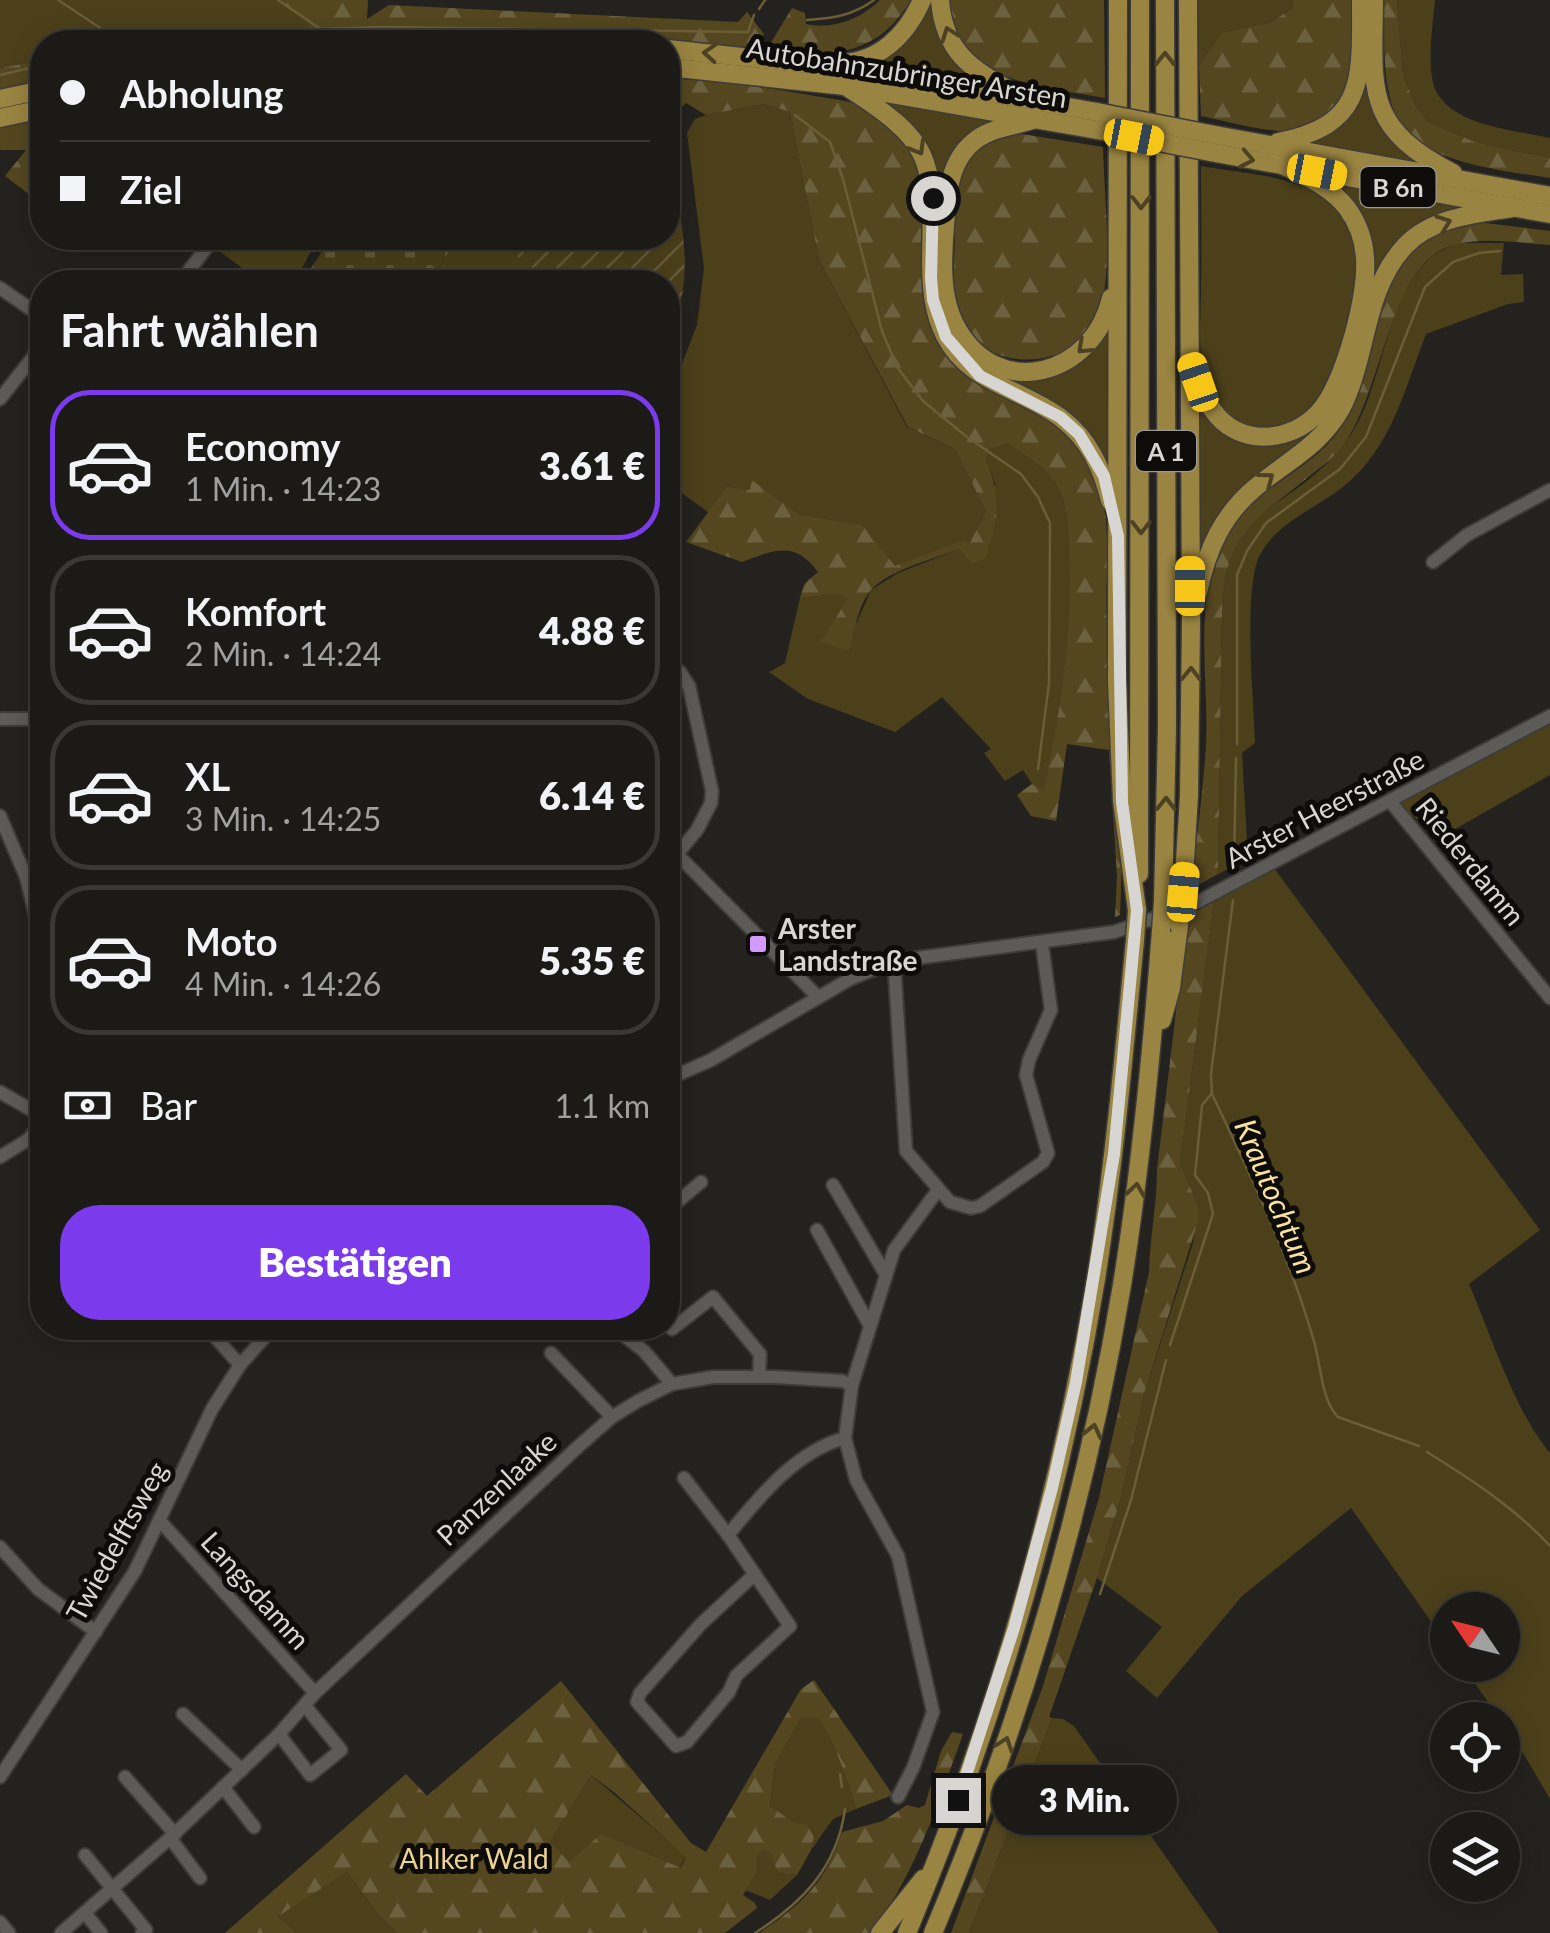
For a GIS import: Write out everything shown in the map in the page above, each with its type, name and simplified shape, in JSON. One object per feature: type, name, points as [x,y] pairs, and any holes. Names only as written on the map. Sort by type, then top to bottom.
[{"type":"highway","points":[[815,64],[851,63],[889,46],[912,21],[922,0]]},
{"type":"highway","points":[[940,0],[945,29],[956,52],[974,69],[1026,99]]},
{"type":"highway","points":[[1118,0],[1122,802],[1137,910]]},
{"type":"highway","name":"A 1","points":[[906,1933],[986,1723],[1052,1488],[1076,1382],[1114,1154],[1137,910],[1141,725],[1140,0]]},
{"type":"highway","name":"A 1","points":[[934,1933],[1010,1730],[1078,1496],[1122,1286],[1170,928],[1163,902],[1167,727],[1164,0]]},
{"type":"highway","points":[[1170,928],[1183,892],[1190,796],[1188,0]]},
{"type":"highway","points":[[1264,144],[1319,130],[1334,122],[1348,105],[1358,80],[1361,0]]},
{"type":"highway","points":[[1374,0],[1373,75],[1386,119],[1413,151],[1471,182]]},
{"type":"highway","name":"Autobahnzubringer Arsten","points":[[680,51],[1035,119],[1097,121]]},
{"type":"highway","name":"Autobahnzubringer Arsten","points":[[680,67],[815,64],[1026,99],[1097,121],[1210,142],[1284,166],[1550,214]]},
{"type":"highway","points":[[846,86],[907,130],[924,157],[933,198],[933,300],[946,337],[980,376],[1060,417],[1079,434],[1104,476],[1118,536]]},
{"type":"highway","points":[[0,100],[30,93]]},
{"type":"highway","points":[[0,118],[30,112]]},
{"type":"highway","points":[[1035,119],[986,133],[974,141],[954,167],[947,204],[944,281],[956,326],[984,358],[1006,368],[1026,372],[1067,362],[1089,346],[1106,318],[1118,258]]},
{"type":"highway","name":"Autobahnzubringer Arsten","points":[[1210,142],[1264,144],[1550,196]]},
{"type":"highway","points":[[1188,353],[1210,408],[1226,424],[1250,436],[1274,437],[1300,426],[1318,413],[1336,385],[1366,272],[1364,246],[1354,219],[1336,196],[1284,166]]},
{"type":"highway","points":[[1191,622],[1204,563],[1224,520],[1256,487],[1307,450],[1340,409],[1378,290],[1398,254],[1440,223],[1512,208]]},
{"type":"highway","points":[[880,1933],[933,1866]]},
{"type":"street","points":[[189,270],[205,250]]},
{"type":"street","points":[[0,288],[30,309]]},
{"type":"street","points":[[0,399],[30,363]]},
{"type":"street","points":[[1433,562],[1466,536],[1550,490]]},
{"type":"street","points":[[680,672],[690,686],[712,791],[708,814],[680,841]]},
{"type":"street","name":"Arster Heerstraße","points":[[680,1073],[738,1045],[817,996],[894,962],[1114,932],[1190,906],[1550,716]]},
{"type":"street","points":[[0,719],[30,718]]},
{"type":"street","name":"Riederdamm","points":[[1390,802],[1550,998]]},
{"type":"street","points":[[0,816],[30,892]]},
{"type":"street","points":[[680,857],[817,996]]},
{"type":"street","points":[[894,962],[908,1154],[938,1190],[960,1207],[980,1206],[1044,1162],[1048,1152],[1026,1076],[1051,1010],[1042,944]]},
{"type":"street","points":[[0,1092],[30,1115]]},
{"type":"street","points":[[0,1157],[30,1139]]},
{"type":"street","points":[[680,1199],[701,1182]]},
{"type":"street","points":[[833,1185],[886,1275]]},
{"type":"street","points":[[898,1797],[920,1753],[933,1712],[898,1556],[856,1480],[845,1438],[852,1386],[894,1250],[938,1190]]},
{"type":"street","points":[[817,1230],[870,1326]]},
{"type":"street","points":[[680,1323],[718,1293],[760,1354],[759,1376]]},
{"type":"street","points":[[217,1340],[240,1366]]},
{"type":"street","name":"Twiedelftsweg","points":[[0,1777],[135,1571],[212,1410],[240,1366],[263,1340]]},
{"type":"street","points":[[630,1340],[672,1384]]},
{"type":"street","points":[[551,1353],[612,1417]]},
{"type":"street","name":"Panzenlaake","points":[[60,1933],[172,1836],[280,1734],[315,1693],[612,1417],[672,1384],[713,1377],[759,1376],[852,1386]]},
{"type":"street","points":[[728,1536],[765,1490],[825,1444],[845,1438]]},
{"type":"street","points":[[684,1478],[728,1536],[755,1574],[790,1626],[736,1676],[729,1692],[687,1742],[676,1746],[636,1702],[640,1693],[702,1624],[755,1574]]},
{"type":"street","name":"Langsdamm","points":[[160,1521],[315,1693]]},
{"type":"street","points":[[0,1547],[38,1589],[96,1632]]},
{"type":"street","points":[[280,1734],[310,1775],[341,1750],[306,1706]]},
{"type":"street","points":[[182,1714],[242,1770]]},
{"type":"street","points":[[125,1777],[200,1878]]},
{"type":"street","points":[[224,1787],[254,1827]]},
{"type":"street","points":[[84,1855],[146,1930],[142,1933]]},
{"type":"street","points":[[85,1913],[101,1933]]},
{"type":"street","points":[[0,1922],[9,1933]]},
{"type":"green space","points":[[0,0],[56,0],[100,30],[30,30],[30,62],[0,68]]},
{"type":"green space","points":[[60,0],[276,0],[312,24],[306,28],[101,30]]},
{"type":"green space","points":[[276,0],[368,0],[367,19],[389,5],[738,22],[747,12],[764,34],[756,48],[680,43],[680,30],[285,30],[311,24]]},
{"type":"green space","points":[[880,0],[911,0],[897,19],[866,43],[831,53],[767,49],[792,8],[805,13],[806,24],[826,25],[855,18]]},
{"type":"green space","points":[[925,0],[934,0],[947,48],[961,68],[979,83],[872,64]]},
{"type":"green space","points":[[949,0],[1104,0],[1105,98],[1024,82],[985,66],[957,38]]},
{"type":"green space","points":[[1198,0],[1293,0],[1293,8],[1269,23],[1222,32],[1199,65]]},
{"type":"green space","points":[[1293,0],[1355,0],[1350,77],[1334,110],[1320,122],[1291,131],[1266,130],[1201,116],[1199,65],[1222,32],[1269,23],[1293,8]]},
{"type":"green space","points":[[1384,0],[1397,0],[1403,75],[1415,105],[1428,122],[1475,142],[1550,158],[1550,178],[1464,162],[1422,145],[1406,132],[1396,116],[1388,88]]},
{"type":"green space","points":[[1397,0],[1435,0],[1431,73],[1437,93],[1446,104],[1488,125],[1550,138],[1550,158],[1475,142],[1428,122],[1415,105],[1403,75]]},
{"type":"green space","points":[[30,62],[30,84],[0,90],[0,68]]},
{"type":"green space","points":[[1369,75],[1422,165],[1298,144]]},
{"type":"green space","points":[[680,79],[842,100],[868,108],[887,121],[909,149],[924,181],[952,358],[983,384],[1063,429],[1091,465],[1106,523],[1107,626],[1121,843],[1120,915],[1115,917],[1117,876],[1109,750],[1067,744],[1056,821],[1031,816],[1017,795],[1032,784],[1043,790],[1067,648],[1066,516],[1057,486],[1042,468],[1008,444],[990,449],[986,458],[996,508],[985,559],[972,563],[959,549],[878,583],[863,603],[849,651],[820,642],[848,599],[835,594],[800,598],[804,584],[818,572],[801,555],[774,551],[742,562],[686,542],[727,487],[750,490],[752,480],[799,515],[862,525],[895,566],[965,540],[970,543],[986,511],[955,449],[908,427],[819,260],[790,112],[764,104],[706,115],[686,103],[680,109]]},
{"type":"green space","points":[[886,100],[1003,121],[985,128],[960,147],[948,171],[939,267],[945,313],[966,347],[981,360],[999,370],[1038,376],[1057,372],[1083,357],[1113,314],[1113,486],[1073,421],[985,369],[959,345],[949,328],[941,304],[937,278],[935,175],[928,151],[914,128]]},
{"type":"green space","points":[[764,104],[790,112],[819,260],[907,427],[955,449],[986,511],[971,543],[894,568],[719,520],[680,492],[680,369],[697,325],[704,268],[687,133],[695,119]]},
{"type":"green space","points":[[30,122],[30,195],[5,176],[26,150],[0,150],[0,128]]},
{"type":"green space","points":[[1022,134],[1103,147],[1107,239],[1102,302],[1094,322],[1065,351],[1027,360],[1000,355],[976,341],[960,316],[954,274],[956,200],[961,171],[984,145]]},
{"type":"green space","points":[[1201,166],[1274,178],[1308,189],[1337,208],[1355,242],[1358,264],[1354,293],[1328,385],[1315,405],[1287,425],[1254,429],[1243,425],[1215,400],[1205,379],[1200,346]]},
{"type":"green space","points":[[1333,182],[1463,206],[1396,247],[1372,289],[1371,271]]},
{"type":"green space","points":[[680,214],[685,270],[680,303],[680,270],[536,270],[508,250],[680,250]]},
{"type":"green space","points":[[1470,221],[1550,231],[1550,245],[1472,242],[1443,249],[1431,257],[1404,294],[1367,398],[1345,443],[1330,460],[1259,517],[1246,531],[1229,563],[1222,613],[1218,874],[1191,889],[1206,746],[1206,606],[1218,555],[1246,510],[1318,454],[1345,421],[1381,307],[1401,265],[1428,238]]},
{"type":"green space","points":[[1456,243],[1504,243],[1501,275],[1523,274],[1524,302],[1508,304],[1426,334],[1395,416],[1374,454],[1344,486],[1278,532],[1261,553],[1255,568],[1250,616],[1255,743],[1242,753],[1248,859],[1218,874],[1222,613],[1234,550],[1262,514],[1320,470],[1342,447],[1367,402],[1391,325],[1413,278],[1430,258]]},
{"type":"green space","points":[[218,250],[312,250],[302,268],[306,270],[245,270]]},
{"type":"green space","points":[[323,250],[450,250],[437,270],[310,270]]},
{"type":"green space","points":[[450,250],[508,250],[537,270],[437,270]]},
{"type":"green space","points":[[1197,392],[1251,441],[1331,405],[1323,427],[1255,480],[1200,559],[1195,511],[1200,495]]},
{"type":"green space","points":[[1008,444],[1051,477],[1061,496],[1068,527],[1067,648],[1043,791],[1032,784],[1023,770],[1005,781],[984,753],[991,749],[942,697],[895,732],[808,699],[769,672],[785,663],[800,598],[835,594],[849,599],[824,636],[857,622],[871,590],[898,573],[959,549],[970,559],[995,484],[986,458],[990,449]]},
{"type":"green space","points":[[1550,722],[1550,775],[1441,837],[1396,803]]},
{"type":"green space","points":[[1274,868],[1540,1230],[1469,1284],[1515,1395],[1550,1453],[1550,1799],[1520,1748],[1520,1702],[1488,1702],[1474,1682],[1520,1682],[1520,1592],[1430,1592],[1430,1620],[1351,1508],[1242,1596],[1157,1698],[1126,1671],[1162,1627],[1097,1578],[1121,1497],[1144,1394],[1193,1243],[1198,1206],[1180,1163],[1214,901]]},
{"type":"green space","points":[[1214,901],[1180,1163],[1199,1218],[1144,1394],[1121,1497],[1049,1717],[1052,1718],[969,1933],[951,1933],[1043,1686],[1099,1498],[1149,1272],[1157,1169],[1188,913]]},
{"type":"green space","name":"Ahlker Wald","points":[[814,1680],[893,1795],[856,1809],[825,1729],[818,1718],[801,1717],[775,1764],[770,1806],[794,1823],[807,1825],[814,1837],[811,1850],[797,1875],[778,1873],[769,1851],[762,1850],[756,1857],[757,1871],[743,1895],[757,1908],[725,1933],[397,1933],[347,1872],[277,1917],[297,1933],[225,1933],[406,1774],[427,1796],[561,1681],[691,1843],[706,1852],[801,1689]],"holes":[[[591,1775],[686,1857],[681,1868],[601,1834],[569,1862],[550,1842]]]},
{"type":"green space","points":[[801,1716],[818,1718],[825,1729],[856,1809],[833,1819],[811,1850],[814,1837],[770,1807],[775,1764]]},
{"type":"green space","points":[[1052,1718],[1074,1726],[1219,1933],[969,1933]]},
{"type":"green space","points":[[952,1732],[963,1734],[935,1811],[901,1886],[871,1933],[759,1933],[811,1890],[828,1865],[842,1832],[883,1821],[907,1805],[925,1805],[941,1751]]},
{"type":"green space","points":[[591,1775],[686,1856],[680,1868],[601,1835],[568,1863],[550,1842]]},
{"type":"green space","points":[[762,1849],[769,1850],[778,1873],[797,1875],[770,1900],[745,1890],[757,1871],[755,1857]]},
{"type":"green space","points":[[347,1872],[397,1933],[297,1933],[276,1917]]},
{"type":"waterway","points":[[58,0],[103,30]]},
{"type":"waterway","points":[[278,0],[319,28]]},
{"type":"waterway","points":[[759,9],[765,0]]},
{"type":"waterway","points":[[807,20],[842,15],[874,0]]},
{"type":"waterway","points":[[680,31],[748,32],[754,15]]},
{"type":"waterway","points":[[310,30],[382,27],[602,30]]},
{"type":"waterway","points":[[0,75],[30,68]]},
{"type":"waterway","points":[[795,115],[830,142],[882,331],[897,367],[923,401],[1021,474],[1050,523],[1049,683],[1038,769]]},
{"type":"waterway","name":"Krautochtum","points":[[1237,744],[1237,575],[1247,551],[1266,523],[1340,469],[1366,437],[1425,287],[1453,262],[1500,251]]},
{"type":"waterway","name":"Krautochtum","points":[[1234,864],[1236,758]]},
{"type":"waterway","name":"Krautochtum","points":[[1233,900],[1211,1074],[1212,1094],[1294,1281],[1333,1410],[1338,1417],[1419,1446]]},
{"type":"waterway","points":[[1170,1345],[1213,1214],[1208,1193],[1195,1175],[1202,1105],[1212,1093]]},
{"type":"waterway","points":[[1100,1594],[1131,1500],[1166,1360]]},
{"type":"waterway","name":"Krautochtum","points":[[1427,1452],[1507,1507],[1550,1546]]},
{"type":"waterway","points":[[840,1774],[842,1787]]},
{"type":"waterway","points":[[755,1933],[788,1909],[815,1882],[834,1849],[845,1809]]},
{"type":"place","name":"Arster Landstraße","points":[[758,944]]},
{"type":"route","points":[[933,198],[933,300],[946,337],[980,376],[1060,417],[1094,454],[1104,476],[1118,536],[1122,802],[1137,910],[1114,1154],[1076,1382],[1014,1628],[958,1800]]}]
